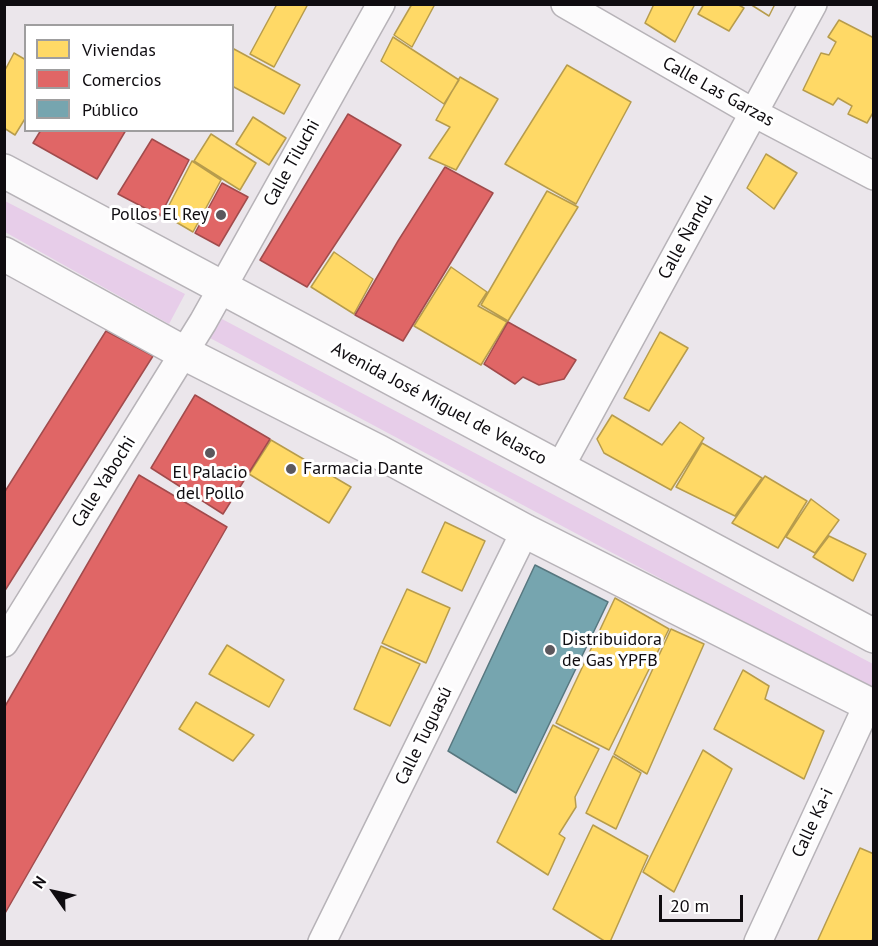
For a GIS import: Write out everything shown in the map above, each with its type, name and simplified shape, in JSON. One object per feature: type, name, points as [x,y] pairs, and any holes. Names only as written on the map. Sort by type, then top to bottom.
[{"type":"main road","name":"Avenida José Miguel de Velasco","points":[[4,171],[873,636]]},
{"type":"main road","points":[[4,254],[184,353],[379,452],[525,531],[871,706]]},
{"type":"street","name":"Calle Tiluchi","points":[[203,322],[381,4]]},
{"type":"street","name":"Calle Las Garzas","points":[[565,4],[754,113],[873,176]]},
{"type":"street","name":"Calle Ñandu","points":[[559,469],[813,4]]},
{"type":"street","name":"Calle Yabochi","points":[[4,643],[203,322]]},
{"type":"street","name":"Calle Tuguasú","points":[[322,942],[525,531]]},
{"type":"street","name":"Calle Ka-i","points":[[758,942],[871,706]]},
{"type":"shaded area","points":[[5,201],[185,294],[169,324],[5,232]]},
{"type":"shaded area","points":[[222,319],[873,664],[873,692],[210,338]]},
{"type":"building: Viviendas","points":[[277,4],[308,4],[274,67],[250,54]]},
{"type":"building: Viviendas","points":[[412,4],[435,4],[412,47],[394,35]]},
{"type":"building: Viviendas","points":[[654,4],[695,4],[675,42],[645,23]]},
{"type":"building: Viviendas","points":[[704,4],[737,4],[744,8],[729,31],[698,14]]},
{"type":"building: Viviendas","points":[[750,4],[775,4],[769,16]]},
{"type":"building: Viviendas","points":[[750,4],[775,4],[769,16]]},
{"type":"building: Viviendas","points":[[839,20],[874,38],[874,111],[867,123],[848,114],[852,106],[838,98],[833,105],[803,90],[821,53],[829,55],[836,42],[828,37]]},
{"type":"building: Viviendas","points":[[393,37],[459,80],[444,104],[381,61]]},
{"type":"building: Viviendas","points":[[234,49],[300,85],[284,114],[234,87]]},
{"type":"building: Viviendas","points":[[14,53],[24,59],[24,120],[15,135],[4,128],[4,72]]},
{"type":"building: Viviendas","points":[[567,65],[631,102],[576,204],[505,164]]},
{"type":"building: Viviendas","points":[[460,77],[498,99],[456,170],[429,158],[450,127],[436,120]]},
{"type":"building: Viviendas","points":[[253,117],[286,138],[269,165],[236,144]]},
{"type":"building: Viviendas","points":[[211,134],[256,163],[240,190],[194,161]]},
{"type":"building: Viviendas","points":[[766,154],[797,173],[774,209],[747,188]]},
{"type":"building: Viviendas","points":[[192,161],[221,180],[193,232],[164,215]]},
{"type":"building: Viviendas","points":[[547,191],[578,207],[508,321],[481,305]]},
{"type":"building: Viviendas","points":[[334,252],[373,279],[354,314],[311,287]]},
{"type":"building: Viviendas","points":[[451,267],[487,292],[478,306],[507,322],[481,365],[414,326]]},
{"type":"building: Viviendas","points":[[660,332],[688,348],[649,411],[624,398]]},
{"type":"building: Viviendas","points":[[612,415],[662,445],[680,422],[704,438],[671,490],[604,453],[597,439]]},
{"type":"building: Viviendas","points":[[271,440],[351,487],[329,523],[249,474]]},
{"type":"building: Viviendas","points":[[702,443],[762,478],[735,516],[676,487]]},
{"type":"building: Viviendas","points":[[765,476],[807,501],[778,548],[732,523]]},
{"type":"building: Viviendas","points":[[811,499],[839,520],[815,553],[786,537]]},
{"type":"building: Viviendas","points":[[445,522],[485,541],[462,591],[422,572]]},
{"type":"building: Viviendas","points":[[829,536],[866,554],[853,581],[813,557]]},
{"type":"building: Viviendas","points":[[407,589],[450,608],[426,663],[382,643]]},
{"type":"building: Viviendas","points":[[615,598],[669,629],[609,750],[556,723]]},
{"type":"building: Viviendas","points":[[671,629],[704,644],[647,774],[614,754]]},
{"type":"building: Viviendas","points":[[227,645],[284,680],[269,707],[209,674]]},
{"type":"building: Viviendas","points":[[381,646],[420,664],[390,726],[354,709]]},
{"type":"building: Viviendas","points":[[743,670],[769,686],[765,699],[824,731],[804,779],[714,729]]},
{"type":"building: Viviendas","points":[[196,702],[254,735],[233,761],[179,729]]},
{"type":"building: Viviendas","points":[[553,725],[599,749],[575,797],[576,807],[559,834],[565,838],[548,875],[497,842]]},
{"type":"building: Viviendas","points":[[703,750],[732,769],[674,892],[643,872]]},
{"type":"building: Viviendas","points":[[613,756],[641,773],[616,829],[586,813]]},
{"type":"building: Viviendas","points":[[593,825],[648,856],[610,942],[606,942],[553,909]]},
{"type":"building: Viviendas","points":[[860,848],[874,854],[874,936],[871,942],[817,942]]},
{"type":"building: Comercios","points":[[348,114],[401,145],[307,287],[260,260]]},
{"type":"building: Comercios","points":[[40,132],[125,132],[97,179],[33,143]]},
{"type":"building: Comercios","points":[[152,139],[189,160],[160,216],[118,194]]},
{"type":"building: Comercios","points":[[445,167],[493,193],[403,341],[355,315]]},
{"type":"building: Comercios","name":"Pollos El Rey","points":[[222,183],[248,197],[219,246],[195,233]]},
{"type":"building: Comercios","points":[[508,322],[576,360],[564,379],[539,385],[523,377],[515,384],[484,364]]},
{"type":"building: Comercios","points":[[106,331],[153,356],[4,592],[4,493]]},
{"type":"building: Comercios","name":"El Palacio del Pollo","points":[[195,395],[270,439],[223,514],[151,468]]},
{"type":"building: Comercios","points":[[139,475],[227,527],[4,915],[4,708]]},
{"type":"building: Público","points":[[535,565],[608,602],[516,793],[448,751]]},
{"type":"place","name":"Pollos El Rey","points":[[221,215]]},
{"type":"place","name":"El Palacio del Pollo","points":[[210,453]]},
{"type":"place","name":"Farmacia Dante","points":[[291,469]]},
{"type":"place","name":"Distribuidora de Gas YPFB","points":[[550,650]]}]
